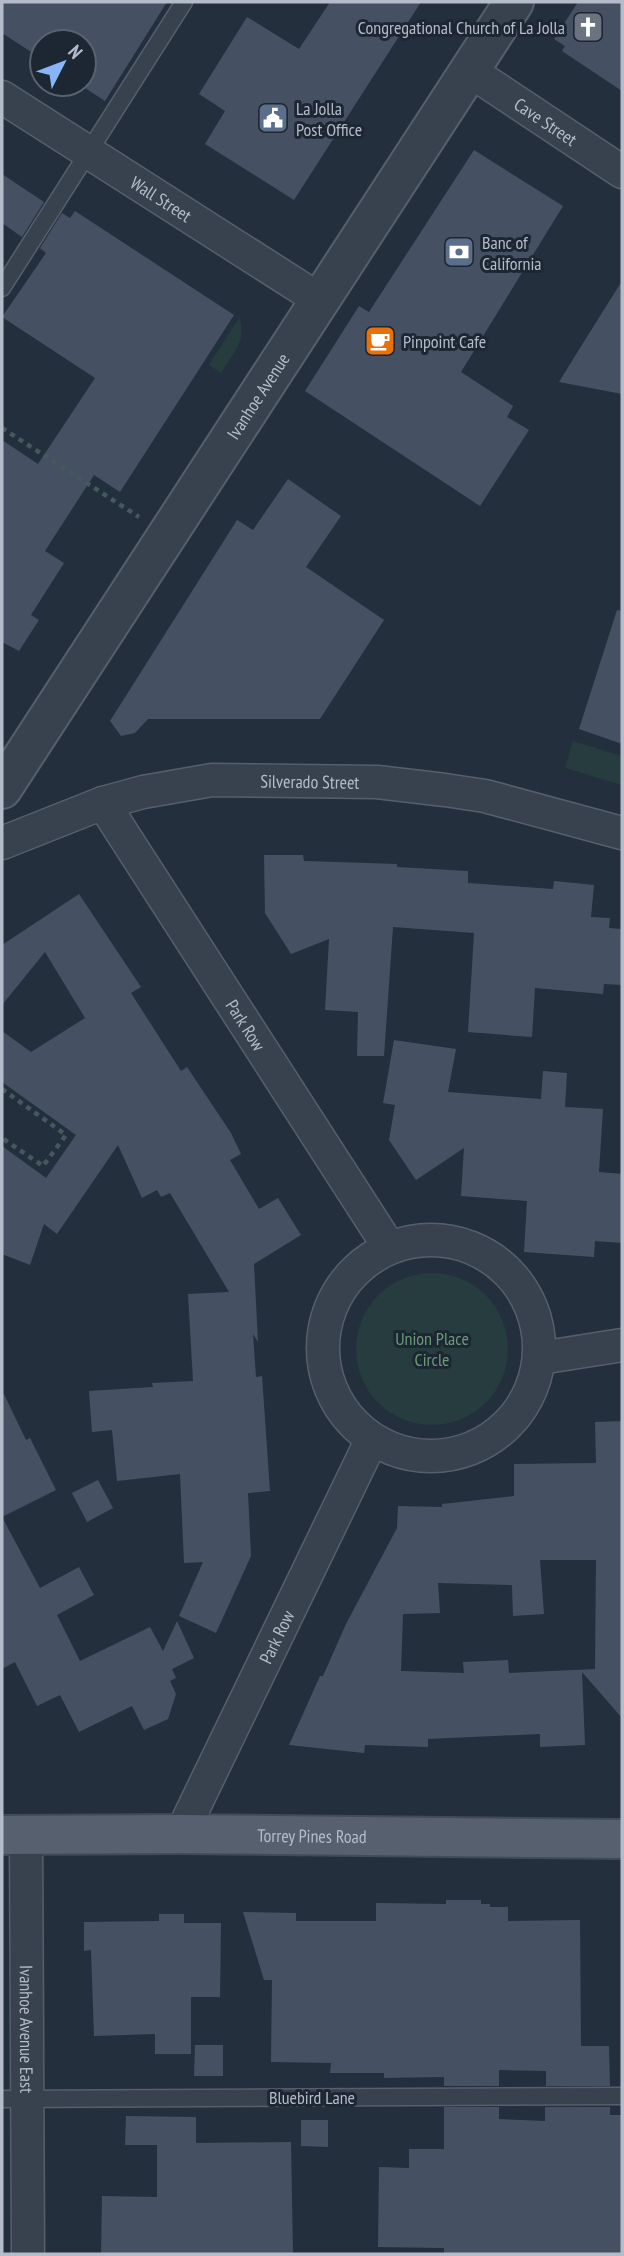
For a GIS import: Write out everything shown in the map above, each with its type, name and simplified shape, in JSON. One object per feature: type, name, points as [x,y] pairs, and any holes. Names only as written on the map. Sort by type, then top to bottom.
[{"type":"main road","name":"Torrey Pines Road","points":[[10,1828],[181,1834],[622,1839]]},
{"type":"street","name":"Ivanhoe Avenue","points":[[2,789],[514,2]]},
{"type":"street","name":"Cave Street","points":[[470,71],[622,172]]},
{"type":"street","name":"Wall Street","points":[[2,97],[320,300]]},
{"type":"street","name":"Silverado Street","points":[[2,843],[103,803],[143,792],[212,780],[377,782],[485,796],[622,833]]},
{"type":"street","name":"Park Row","points":[[103,803],[389,1247]]},
{"type":"street","points":[[426,1238],[462,1243],[496,1260],[522,1287],[537,1321],[540,1358],[530,1394],[509,1424],[479,1446],[444,1456],[406,1454],[372,1439],[347,1417],[330,1387],[320,1348],[325,1320],[338,1290],[360,1264],[389,1247],[426,1238]]},
{"type":"street","points":[[540,1358],[622,1345]]},
{"type":"street","name":"Park Row","points":[[181,1834],[372,1439]]},
{"type":"street","name":"Ivanhoe Avenue East","points":[[10,1828],[14,2099],[28,2254]]},
{"type":"lane","points":[[2,288],[184,2]]},
{"type":"lane","name":"Bluebird Lane","points":[[14,2099],[622,2096]]},
{"type":"path","points":[[2,428],[167,536]]},
{"type":"path","points":[[2,1089],[66,1135],[43,1166],[2,1138]]},
{"type":"green space","points":[[239,318],[242,333],[240,340],[221,373],[209,365]]},
{"type":"green space","points":[[573,741],[622,756],[622,785],[565,768]]},
{"type":"green space","name":"Union Place Circle","points":[[432,1273],[461,1279],[486,1295],[502,1320],[508,1349],[502,1378],[486,1403],[461,1419],[432,1425],[403,1419],[378,1403],[362,1378],[356,1349],[362,1320],[378,1295],[403,1279]]},
{"type":"building","points":[[2,2],[167,2],[105,101],[98,96],[98,28],[28,28],[28,50],[2,33]]},
{"type":"building","points":[[330,2],[421,2],[294,200],[205,144],[225,111],[199,94],[247,17],[299,49]]},
{"type":"building","points":[[578,2],[622,2],[622,91],[562,51],[565,46],[554,39]]},
{"type":"building","points":[[474,150],[563,206],[461,372],[513,406],[507,417],[529,430],[480,506],[305,391],[359,306],[369,312]]},
{"type":"building","points":[[2,174],[44,202],[22,237],[2,223]]},
{"type":"building","points":[[75,211],[234,315],[120,492],[94,475],[45,551],[64,563],[31,615],[39,620],[19,651],[2,642],[2,440],[38,464],[95,378],[2,317],[46,253],[40,248],[62,213],[70,218]]},
{"type":"building","points":[[622,281],[622,394],[559,382],[580,348]]},
{"type":"building","points":[[288,479],[341,516],[306,567],[384,620],[320,719],[148,719],[135,733],[121,736],[110,721],[237,520],[253,530]]},
{"type":"building","points":[[617,610],[622,611],[622,744],[579,729]]},
{"type":"building","points":[[264,855],[303,855],[304,861],[397,864],[397,867],[468,871],[468,883],[553,889],[554,881],[594,885],[591,917],[610,918],[609,928],[622,929],[622,985],[604,984],[603,994],[535,988],[532,1037],[468,1032],[474,933],[393,927],[384,1056],[357,1056],[358,1012],[325,1010],[329,939],[291,954],[265,913]]},
{"type":"building","points":[[79,894],[141,987],[131,993],[181,1071],[187,1067],[231,1133],[241,1154],[230,1160],[259,1209],[278,1198],[301,1235],[254,1264],[258,1342],[253,1334],[256,1377],[262,1376],[270,1491],[248,1493],[251,1556],[216,1633],[179,1616],[203,1562],[184,1563],[180,1474],[117,1481],[112,1430],[92,1432],[89,1391],[153,1387],[152,1383],[193,1381],[188,1294],[229,1292],[170,1193],[161,1197],[157,1190],[142,1198],[118,1145],[57,1234],[44,1224],[30,1265],[2,1254],[2,1146],[46,1178],[76,1135],[2,1082],[2,1031],[31,1052],[85,1018],[45,952],[2,1005],[2,945]]},
{"type":"building","points":[[394,1040],[456,1049],[448,1092],[541,1099],[543,1071],[567,1073],[565,1107],[603,1109],[599,1172],[622,1174],[622,1243],[595,1241],[594,1257],[524,1252],[527,1201],[461,1196],[464,1148],[416,1180],[389,1140],[395,1105],[383,1103]]},
{"type":"building","points":[[2,1390],[26,1440],[30,1438],[56,1490],[2,1517]]},
{"type":"building","points":[[622,1421],[622,1718],[582,1672],[585,1745],[540,1747],[540,1734],[428,1739],[428,1747],[365,1745],[364,1753],[289,1745],[320,1676],[323,1676],[346,1624],[397,1528],[398,1506],[442,1507],[442,1504],[514,1496],[514,1464],[596,1463],[595,1422]],"holes":[[[540,1560],[596,1560],[595,1669],[509,1673],[508,1660],[463,1662],[464,1673],[401,1671],[403,1614],[440,1613],[438,1583],[512,1585],[513,1616],[544,1614]]]},
{"type":"building","points":[[98,1480],[113,1508],[87,1522],[72,1493]]},
{"type":"building","points":[[2,1517],[40,1588],[79,1567],[94,1595],[57,1615],[80,1661],[150,1627],[163,1651],[177,1621],[194,1658],[172,1669],[176,1678],[170,1681],[176,1694],[168,1719],[144,1730],[132,1706],[79,1732],[60,1695],[37,1706],[15,1662],[2,1669]]},
{"type":"building","points":[[446,1900],[481,1900],[481,1904],[490,1904],[490,1907],[508,1907],[508,1921],[580,1920],[581,2046],[609,2046],[610,2086],[546,2086],[546,2071],[499,2070],[499,2086],[444,2086],[444,2077],[384,2078],[384,2073],[330,2073],[331,2063],[271,2062],[272,1980],[264,1980],[243,1912],[296,1913],[296,1921],[376,1921],[376,1903],[446,1904]]},
{"type":"building","points":[[159,1914],[184,1914],[184,1923],[221,1923],[220,1997],[191,1997],[191,2054],[155,2054],[155,2034],[94,2036],[91,1950],[84,1951],[84,1922],[159,1921]]},
{"type":"building","points":[[195,2045],[223,2045],[223,2076],[194,2076]]},
{"type":"building","points":[[444,2107],[499,2107],[499,2119],[545,2121],[545,2107],[610,2107],[610,2115],[622,2115],[622,2254],[444,2254],[444,2248],[378,2247],[379,2167],[409,2168],[409,2149],[444,2149]]},
{"type":"building","points":[[126,2116],[196,2117],[196,2143],[291,2142],[293,2254],[101,2254],[102,2196],[157,2197],[157,2145],[125,2145]]},
{"type":"building","points":[[301,2120],[328,2120],[328,2147],[301,2146]]},
{"type":"place","name":"Congregational Church of La Jolla","points":[[588,27]]},
{"type":"place","name":"La Jolla Post Office","points":[[273,118]]},
{"type":"place","name":"Banc of California","points":[[459,252]]},
{"type":"place","name":"Pinpoint Cafe","points":[[380,341]]}]
